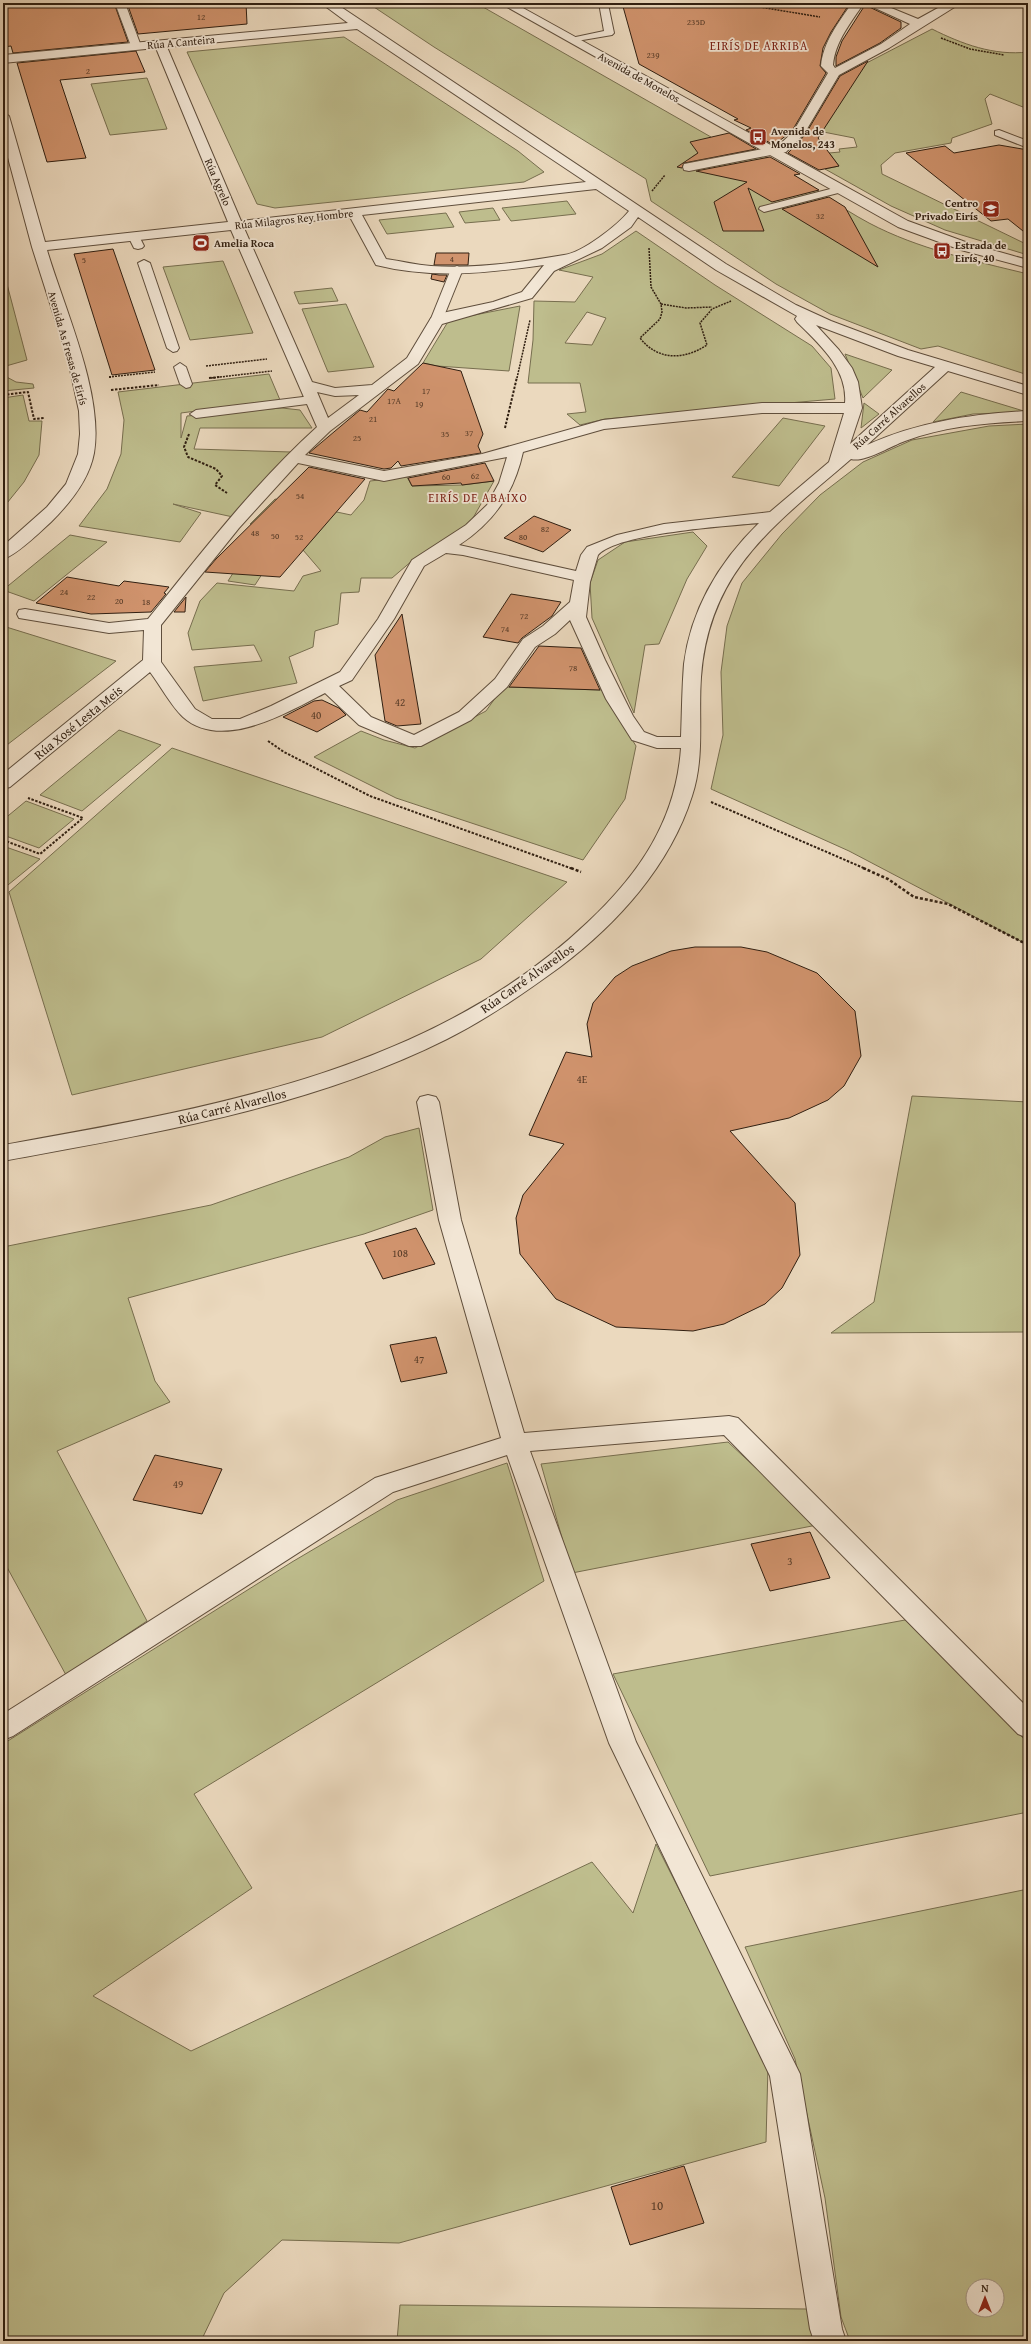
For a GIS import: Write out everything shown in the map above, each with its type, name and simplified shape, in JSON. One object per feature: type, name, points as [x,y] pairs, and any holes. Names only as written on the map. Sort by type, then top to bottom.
[{"type":"street","points":[[327,3],[721,267],[791,308],[865,339],[944,367],[1028,391]]},
{"type":"street","name":"Avenida de Monelos","points":[[506,3],[772,151],[838,190],[903,224],[933,236],[1028,264]]},
{"type":"street","points":[[834,73],[827,66],[827,58],[845,21],[858,3]]},
{"type":"street","points":[[869,3],[916,25]]},
{"type":"street","points":[[689,167],[782,149],[798,134],[834,73],[886,46],[916,25],[954,3]]},
{"type":"street","name":"Rúa A Canteira","points":[[3,59],[359,25]]},
{"type":"street","name":"Rúa Agrelo","points":[[160,44],[311,400],[325,428]]},
{"type":"street","name":"Avenida As Fresas de Eirís","points":[[3,116],[39,247],[82,387],[89,433],[82,466],[68,492],[56,508],[3,554]]},
{"type":"street","name":"Rúa Milagros Rey Hombre","points":[[549,191],[568,179],[571,173],[571,166]]},
{"type":"street","name":"Rúa Milagros Rey Hombre","points":[[39,247],[136,241],[237,225],[598,185]]},
{"type":"street","points":[[516,449],[506,487],[490,514],[474,529],[418,563],[386,619],[346,676],[277,710],[242,724],[208,724],[189,713],[152,662],[153,624],[233,525],[294,458],[325,428],[413,361],[436,321],[447,316],[497,305],[527,295],[549,268],[597,245],[614,234],[636,211]]},
{"type":"street","points":[[354,212],[376,256],[381,262],[431,270],[485,269],[569,258]]},
{"type":"street","name":"Rúa Carré Alvarellos","points":[[791,308],[833,349],[849,376],[854,408],[849,430],[834,466]]},
{"type":"street","name":"Rúa Carré Alvarellos","points":[[3,1153],[244,1106],[322,1083],[433,1040],[506,996],[555,962],[595,928],[633,887],[650,863],[677,814],[685,792],[692,742],[691,669],[702,622],[716,590],[733,558],[771,517],[834,466],[944,367]]},
{"type":"street","points":[[305,385],[335,392],[376,389]]},
{"type":"street","points":[[294,458],[384,476],[484,458],[603,425],[762,408],[854,408]]},
{"type":"street","points":[[834,466],[890,440],[948,423],[987,418],[1028,416]]},
{"type":"street","points":[[692,742],[648,741],[637,736],[627,722],[600,668],[578,617],[583,570],[593,550],[620,538],[658,530],[771,517]]},
{"type":"street","points":[[443,548],[470,551],[582,577]]},
{"type":"street","points":[[327,685],[365,721],[415,742],[465,716],[501,683],[529,643],[548,630],[580,602]]},
{"type":"street","points":[[24,614],[109,628],[153,624]]},
{"type":"street","name":"Rúa Xosé Lesta Meis","points":[[3,783],[152,662]]},
{"type":"street","points":[[428,1102],[450,1220],[515,1443],[623,1743],[786,2074],[826,2330],[830,2341]]},
{"type":"street","points":[[3,1728],[384,1485],[515,1443],[729,1425],[1028,1726]]},
{"type":"lane","points":[[120,3],[136,46]]},
{"type":"lane","points":[[574,40],[609,33],[603,4]]},
{"type":"lane","points":[[999,133],[1028,145]]},
{"type":"lane","points":[[764,209],[838,190]]},
{"type":"lane","points":[[144,263],[173,348]]},
{"type":"lane","points":[[436,321],[457,269]]},
{"type":"lane","points":[[180,367],[186,384]]},
{"type":"lane","points":[[196,414],[311,400]]},
{"type":"path","points":[[736,3],[845,21]]},
{"type":"path","points":[[916,25],[970,49],[1004,55]]},
{"type":"path","points":[[651,192],[662,176],[689,167]]},
{"type":"path","points":[[649,246],[651,287],[656,299],[661,304],[690,309],[712,307],[734,301]]},
{"type":"path","points":[[661,304],[660,319],[640,338],[648,349],[656,354],[668,356],[694,354],[707,345],[700,323],[712,307]]},
{"type":"path","points":[[484,458],[500,445],[530,317]]},
{"type":"path","points":[[204,366],[271,359]]},
{"type":"path","points":[[208,378],[276,370]]},
{"type":"path","points":[[104,378],[160,371]]},
{"type":"path","points":[[108,391],[165,384]]},
{"type":"path","points":[[3,394],[28,392],[34,419],[44,418]]},
{"type":"path","points":[[191,429],[184,447],[188,457],[216,469],[222,476],[215,485],[231,496]]},
{"type":"path","points":[[242,724],[284,752],[370,796],[581,872]]},
{"type":"path","points":[[685,792],[763,823],[888,879],[914,897],[948,904],[1028,945]]},
{"type":"path","points":[[3,840],[40,854],[83,818],[25,797]]},
{"type":"shaded area","points":[[368,3],[476,3],[711,137],[698,153],[692,157],[696,162],[749,151],[756,152],[847,210],[888,232],[947,253],[1028,274],[1028,375],[938,346],[921,349],[830,314],[776,284],[651,201],[646,179],[434,47]]},
{"type":"shaded area","points":[[932,29],[978,48],[1015,53],[1028,52],[1028,109],[990,94],[985,99],[992,124],[952,138],[951,143],[895,153],[881,165],[882,174],[1028,245],[1028,255],[945,230],[891,206],[825,169],[839,166],[829,153],[840,152],[839,149],[857,147],[854,138],[808,129],[810,122],[827,124],[855,69]]},
{"type":"shaded area","points":[[344,37],[518,151],[544,172],[524,182],[275,208],[257,204],[187,52]]},
{"type":"shaded area","points":[[147,78],[167,129],[110,135],[91,84]]},
{"type":"shaded area","points":[[567,201],[576,214],[511,221],[502,208]]},
{"type":"shaded area","points":[[493,208],[500,220],[465,223],[459,212]]},
{"type":"shaded area","points":[[446,213],[454,227],[387,234],[379,220]]},
{"type":"shaded area","points":[[636,231],[715,285],[812,346],[831,368],[835,399],[605,419],[580,425],[567,414],[586,412],[580,383],[528,383],[533,340],[534,301],[575,302],[593,277],[559,270],[602,254]],"holes":[[[587,312],[606,318],[592,345],[565,343]]]},
{"type":"shaded area","points":[[223,261],[253,333],[190,340],[163,267]]},
{"type":"shaded area","points":[[3,269],[27,360],[6,366],[3,375]]},
{"type":"shaded area","points":[[332,288],[338,301],[299,304],[294,292]]},
{"type":"shaded area","points":[[346,304],[374,367],[328,372],[302,309]]},
{"type":"shaded area","points":[[520,306],[509,371],[437,366],[423,363],[449,320]]},
{"type":"shaded area","points":[[845,354],[892,370],[863,398]]},
{"type":"shaded area","points":[[269,374],[280,400],[181,413],[181,438],[187,416],[282,408],[300,410],[312,428],[200,428],[194,449],[291,452],[233,517],[173,504],[201,513],[180,542],[79,526],[107,489],[121,454],[124,420],[118,392]]},
{"type":"shaded area","points":[[3,375],[16,382],[33,384],[34,388],[3,391]]},
{"type":"shaded area","points":[[961,392],[1027,412],[973,414],[933,422]]},
{"type":"shaded area","points":[[23,395],[29,421],[42,421],[39,455],[24,482],[3,508],[3,398]]},
{"type":"shaded area","points":[[864,403],[879,414],[861,428]]},
{"type":"shaded area","points":[[783,418],[825,426],[779,486],[732,477]]},
{"type":"shaded area","points":[[1028,424],[1028,945],[849,851],[711,789],[723,735],[721,672],[727,626],[742,583],[782,534],[820,495],[863,462],[912,440],[989,426]]},
{"type":"shaded area","points":[[407,477],[412,486],[462,485],[494,481],[469,525],[413,560],[392,578],[361,578],[359,592],[341,593],[338,624],[315,631],[313,647],[289,657],[297,683],[203,701],[194,667],[262,661],[254,645],[192,650],[188,633],[200,601],[217,583],[294,591],[303,576],[321,571],[303,550],[328,521],[290,530],[250,524],[275,499],[351,515],[364,500],[370,481]]},
{"type":"shaded area","points":[[693,532],[707,546],[687,579],[659,644],[645,645],[634,713],[592,618],[590,583],[598,560],[625,542]]},
{"type":"shaded area","points":[[70,535],[107,542],[34,601],[3,590]]},
{"type":"shaded area","points":[[273,557],[255,585],[228,581],[235,570]]},
{"type":"shaded area","points":[[3,626],[116,661],[3,748]]},
{"type":"shaded area","points":[[503,687],[602,690],[636,746],[625,799],[583,860],[396,798],[314,757],[361,731],[384,740],[415,748],[486,711]]},
{"type":"shaded area","points":[[119,730],[161,745],[82,811],[40,795]]},
{"type":"shaded area","points":[[172,748],[567,882],[481,959],[322,1037],[72,1095],[9,892]]},
{"type":"shaded area","points":[[26,801],[74,819],[39,848],[3,835],[3,820]]},
{"type":"shaded area","points":[[3,846],[40,859],[3,889]]},
{"type":"shaded area","points":[[912,1096],[1028,1102],[1028,1332],[831,1333],[874,1302]]},
{"type":"shaded area","points":[[419,1128],[433,1210],[364,1234],[128,1298],[155,1381],[170,1402],[57,1451],[147,1621],[66,1675],[3,1560],[3,1247],[211,1205],[349,1157],[385,1137]]},
{"type":"shaded area","points":[[728,1442],[817,1525],[572,1573],[541,1464]]},
{"type":"shaded area","points":[[507,1463],[544,1581],[194,1794],[252,1888],[93,1996],[191,2051],[592,1862],[633,1913],[656,1844],[768,2066],[766,2142],[399,2243],[282,2240],[224,2293],[201,2341],[3,2341],[3,1744],[292,1562],[397,1500]]},
{"type":"shaded area","points":[[905,1620],[1028,1743],[1028,1812],[710,1876],[613,1674]]},
{"type":"shaded area","points":[[1028,1889],[1028,2341],[850,2341],[841,2317],[825,2198],[795,2059],[745,1947]]},
{"type":"shaded area","points":[[400,2305],[808,2309],[816,2341],[397,2341]]},
{"type":"building","points":[[3,3],[114,3],[128,42],[13,53],[11,46],[3,47]]},
{"type":"building","points":[[127,3],[246,3],[247,24],[138,34]]},
{"type":"building","points":[[622,3],[850,3],[831,32],[823,48],[820,66],[826,73],[792,131],[774,145],[746,130],[751,128],[734,120],[738,119],[639,64]]},
{"type":"building","points":[[865,5],[901,22],[901,28],[880,43],[836,66],[836,57],[842,41]]},
{"type":"building","points":[[136,51],[145,72],[60,80],[86,158],[47,162],[17,63]]},
{"type":"building","points":[[868,61],[818,138],[839,166],[819,170],[788,153],[805,135],[840,76]]},
{"type":"building","points":[[729,133],[756,149],[684,163],[682,168],[677,167],[698,153],[690,142]]},
{"type":"building","name":"Centro Privado Eirís","points":[[999,145],[1028,150],[1028,235],[1008,219],[991,221],[906,153],[945,146],[954,153]]},
{"type":"building","points":[[770,157],[800,174],[794,175],[819,190],[772,202],[748,188],[764,231],[723,231],[714,202],[747,182],[696,171]]},
{"type":"building","points":[[829,197],[845,207],[878,267],[782,209]]},
{"type":"building","points":[[113,249],[155,370],[112,375],[74,254]]},
{"type":"building","points":[[436,253],[469,253],[468,265],[434,265]]},
{"type":"building","points":[[432,274],[447,275],[444,282],[431,279]]},
{"type":"building","points":[[423,363],[461,371],[483,434],[478,446],[481,453],[401,466],[398,461],[391,468],[384,469],[309,453],[360,410],[367,412],[388,389],[394,391]]},
{"type":"building","points":[[485,463],[494,481],[462,485],[461,483],[412,486],[408,478]]},
{"type":"building","points":[[309,467],[365,479],[280,577],[205,572],[216,559]]},
{"type":"building","points":[[534,516],[571,530],[543,552],[504,538]]},
{"type":"building","points":[[67,577],[119,586],[124,581],[169,587],[164,593],[166,594],[151,612],[91,614],[36,603]]},
{"type":"building","points":[[511,594],[561,602],[552,616],[522,638],[518,643],[483,637]]},
{"type":"building","points":[[186,597],[185,612],[174,612]]},
{"type":"building","points":[[402,614],[421,724],[397,726],[385,721],[375,655]]},
{"type":"building","points":[[539,646],[581,648],[600,690],[509,687]]},
{"type":"building","points":[[322,700],[339,708],[346,715],[317,732],[283,717],[314,701]]},
{"type":"building","points":[[695,947],[741,947],[767,952],[817,973],[855,1011],[861,1056],[844,1086],[828,1100],[789,1118],[730,1131],[795,1203],[800,1255],[782,1288],[765,1304],[724,1324],[693,1331],[616,1327],[556,1299],[520,1254],[516,1218],[523,1195],[564,1144],[529,1135],[566,1052],[592,1057],[587,1024],[593,1003],[615,977],[632,966],[671,951]]},
{"type":"building","points":[[416,1228],[435,1264],[383,1279],[365,1243]]},
{"type":"building","points":[[436,1337],[447,1373],[401,1382],[390,1345]]},
{"type":"building","points":[[155,1455],[222,1469],[202,1514],[133,1500]]},
{"type":"building","points":[[810,1532],[830,1578],[770,1591],[751,1544]]},
{"type":"building","points":[[684,2166],[704,2223],[630,2245],[611,2187]]},
{"type":"place","name":"Avenida de Monelos, 243","points":[[758,137]]},
{"type":"place","name":"Centro Privado Eirís","points":[[991,209]]},
{"type":"place","name":"Amelia Roca","points":[[201,243]]},
{"type":"place","name":"Estrada de Eirís, 40","points":[[942,251]]},
{"type":"district","name":"EIRÍS DE ARRIBA","points":[[759,46]]},
{"type":"district","name":"EIRÍS DE ABAIXO","points":[[478,498]]}]
